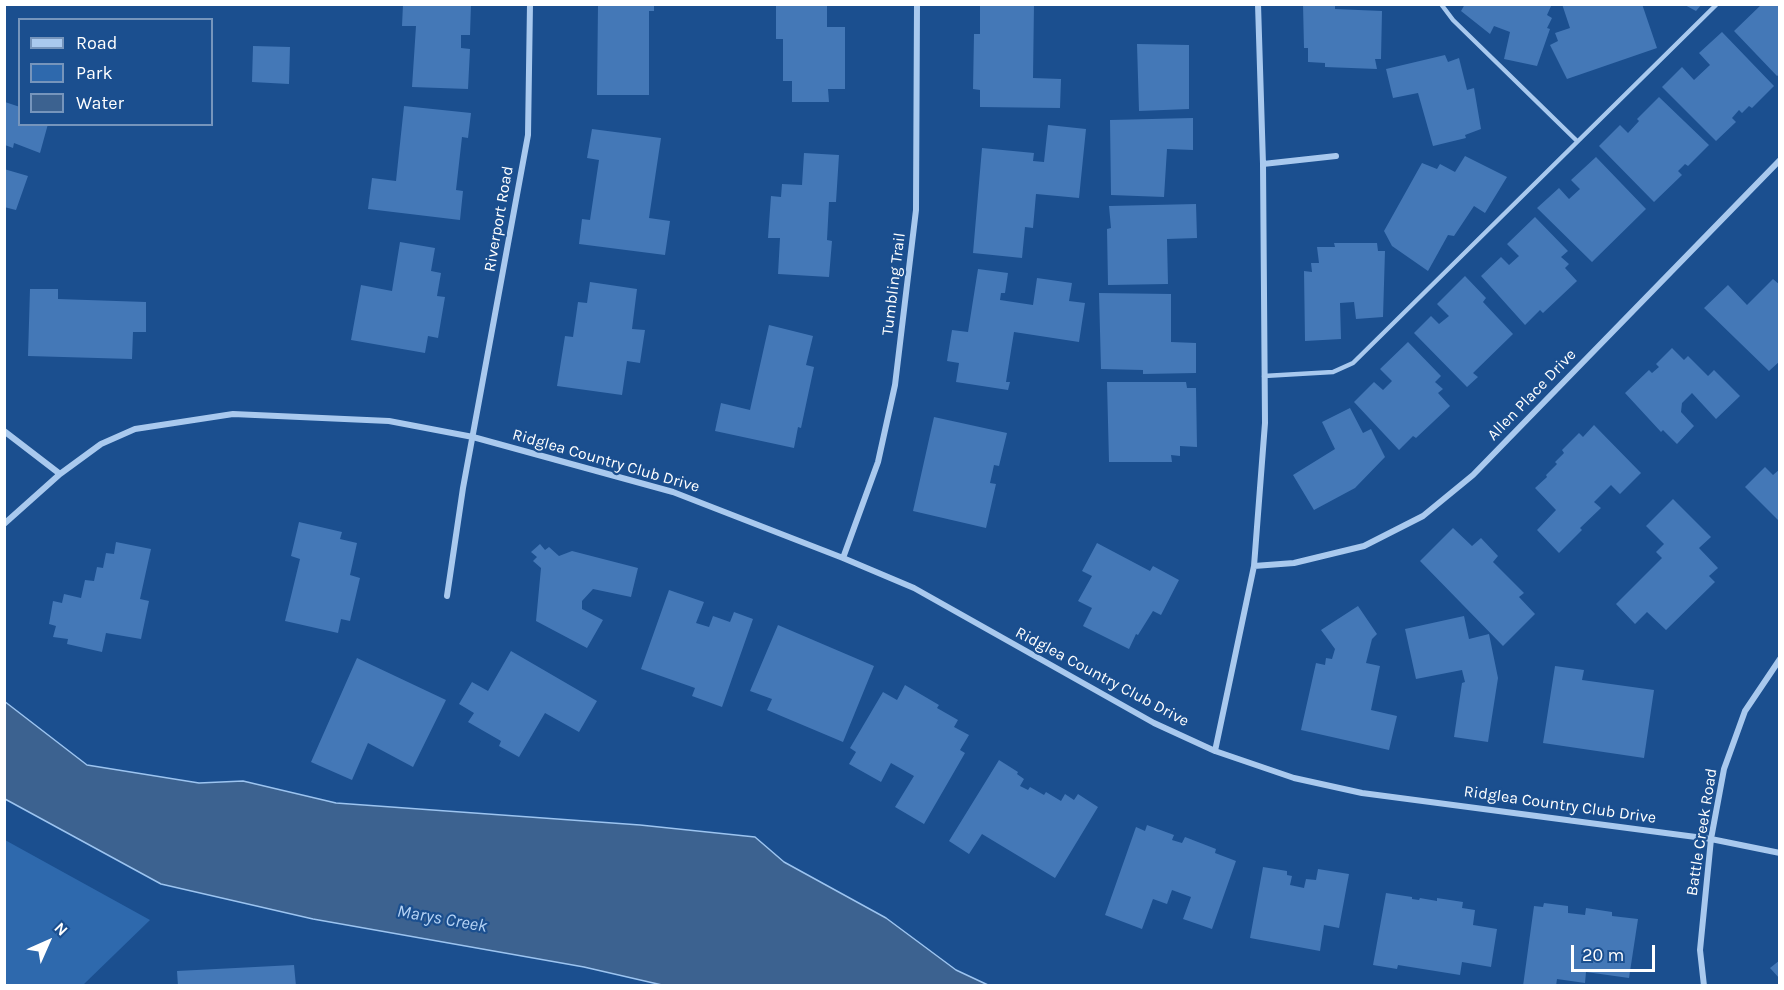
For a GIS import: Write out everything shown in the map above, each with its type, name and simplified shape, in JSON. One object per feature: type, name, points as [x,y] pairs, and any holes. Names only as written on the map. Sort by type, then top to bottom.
[{"type":"street","name":"Riverport Road","points":[[473,437],[528,135],[530,4]]},
{"type":"street","name":"Tumbling Trail","points":[[843,558],[878,462],[895,385],[916,210],[917,4]]},
{"type":"street","points":[[1215,751],[1254,566],[1265,423],[1263,164],[1258,4]]},
{"type":"street","points":[[1263,164],[1336,156]]},
{"type":"street","name":"Allen Place Drive","points":[[1254,566],[1294,563],[1364,546],[1423,516],[1473,475],[1779,160]]},
{"type":"street","name":"Ridglea Country Club Drive","points":[[4,524],[60,474],[101,444],[135,429],[233,414],[389,421],[473,437],[673,492],[843,558],[914,588],[1154,723],[1215,751],[1294,778],[1362,793],[1711,839],[1779,853]]},
{"type":"street","points":[[4,431],[60,474]]},
{"type":"street","points":[[447,596],[473,437]]},
{"type":"street","name":"Battle Creek Road","points":[[1704,986],[1700,950],[1711,839],[1724,769],[1745,711],[1779,659]]},
{"type":"lane","points":[[1441,4],[1453,20],[1577,141]]},
{"type":"lane","points":[[1264,376],[1333,372],[1353,363],[1717,4]]},
{"type":"green space","points":[[5,840],[150,920],[83,985],[5,985]]},
{"type":"water","name":"Marys Creek","points":[[4,701],[87,765],[199,783],[243,781],[336,803],[640,825],[755,837],[784,862],[886,918],[956,970],[988,985],[662,985],[584,967],[313,919],[161,884],[5,799]]},
{"type":"building","points":[[403,4],[471,4],[470,35],[461,35],[461,48],[470,49],[468,89],[412,87],[416,26],[402,26]]},
{"type":"building","points":[[654,4],[654,11],[649,11],[649,95],[597,95],[598,5]]},
{"type":"building","points":[[980,4],[1034,4],[1033,78],[1061,79],[1060,108],[980,107],[980,90],[973,89],[974,34],[980,34]]},
{"type":"building","points":[[1303,4],[1335,4],[1335,9],[1382,11],[1381,59],[1375,59],[1377,69],[1325,67],[1325,63],[1308,62],[1308,48],[1304,48]]},
{"type":"building","points":[[1465,4],[1552,4],[1547,15],[1552,18],[1547,28],[1550,29],[1537,66],[1504,59],[1510,32],[1494,26],[1490,34],[1461,11]]},
{"type":"building","points":[[1562,4],[1642,4],[1657,48],[1567,79],[1550,45],[1558,41],[1555,33],[1570,28]]},
{"type":"building","points":[[1683,4],[1702,4],[1696,11]]},
{"type":"building","points":[[1762,4],[1780,4],[1780,74],[1777,76],[1734,31]]},
{"type":"building","points":[[776,5],[827,5],[827,27],[845,27],[845,89],[828,89],[829,102],[792,102],[792,81],[783,81],[783,39],[776,39]]},
{"type":"building","points":[[1722,32],[1774,86],[1752,108],[1749,106],[1742,113],[1739,110],[1732,118],[1736,122],[1716,141],[1662,87],[1682,67],[1694,80],[1710,65],[1699,53]]},
{"type":"building","points":[[1137,44],[1189,45],[1189,109],[1139,111]]},
{"type":"building","points":[[253,46],[290,47],[289,84],[252,82]]},
{"type":"building","points":[[1445,55],[1448,62],[1459,58],[1467,90],[1474,88],[1481,129],[1465,135],[1466,138],[1433,146],[1418,93],[1393,98],[1386,69]]},
{"type":"building","points":[[1659,97],[1709,145],[1688,166],[1685,164],[1678,171],[1682,175],[1654,202],[1599,146],[1620,125],[1628,133],[1639,121],[1637,119]]},
{"type":"building","points":[[5,102],[18,106],[18,126],[47,126],[40,153],[14,143],[13,148],[5,145]]},
{"type":"building","points":[[404,106],[471,113],[468,138],[462,137],[456,190],[463,191],[460,220],[368,209],[372,178],[396,181]]},
{"type":"building","points":[[1193,118],[1193,150],[1167,149],[1164,197],[1111,195],[1110,120]]},
{"type":"building","points":[[1048,125],[1086,129],[1079,198],[1036,194],[1033,228],[1025,227],[1022,258],[973,253],[982,148],[1034,153],[1033,161],[1044,162]]},
{"type":"building","points":[[592,129],[661,138],[649,218],[670,221],[665,255],[579,244],[582,219],[590,220],[599,160],[587,158]]},
{"type":"building","points":[[804,153],[839,155],[836,202],[829,202],[827,240],[832,241],[829,277],[778,274],[780,238],[768,238],[771,196],[781,197],[782,184],[802,185]]},
{"type":"building","points":[[1465,156],[1507,177],[1485,213],[1474,206],[1454,236],[1448,235],[1428,271],[1392,246],[1384,231],[1422,163],[1437,169],[1440,164],[1455,172]]},
{"type":"building","points":[[1596,157],[1646,209],[1592,262],[1537,208],[1559,188],[1569,199],[1580,189],[1571,180]]},
{"type":"building","points":[[4,169],[28,176],[16,210],[4,207]]},
{"type":"building","points":[[1196,204],[1197,238],[1167,239],[1168,284],[1108,285],[1107,229],[1111,228],[1109,206]]},
{"type":"building","points":[[1535,217],[1568,251],[1561,257],[1569,264],[1565,268],[1577,281],[1543,313],[1540,310],[1525,325],[1481,276],[1501,257],[1509,265],[1519,256],[1507,244]]},
{"type":"building","points":[[400,242],[435,248],[431,271],[441,273],[437,296],[445,297],[438,338],[428,336],[425,353],[351,340],[361,285],[392,291]]},
{"type":"building","points":[[1334,243],[1377,243],[1378,251],[1385,251],[1383,317],[1356,319],[1354,302],[1340,303],[1341,339],[1305,341],[1304,271],[1312,272],[1311,263],[1319,263],[1317,247],[1335,247]]},
{"type":"building","points":[[978,269],[1008,273],[1005,293],[1001,293],[1000,300],[1033,305],[1037,278],[1072,283],[1069,301],[1085,303],[1079,342],[1014,332],[1006,382],[1010,382],[1008,390],[956,382],[959,363],[947,361],[952,330],[968,332]]},
{"type":"building","points":[[1465,276],[1486,298],[1483,302],[1513,334],[1473,373],[1478,377],[1467,387],[1414,333],[1431,316],[1439,324],[1449,316],[1437,304]]},
{"type":"building","points":[[1773,279],[1780,285],[1780,361],[1769,371],[1704,308],[1728,285],[1747,305]]},
{"type":"building","points":[[590,282],[637,289],[632,329],[645,330],[640,363],[627,361],[622,395],[557,386],[565,336],[573,337],[578,302],[587,303]]},
{"type":"building","points":[[30,289],[58,289],[58,299],[146,302],[146,332],[133,332],[132,359],[28,356]]},
{"type":"building","points":[[1099,293],[1171,294],[1171,342],[1196,343],[1196,373],[1143,374],[1143,370],[1101,369]]},
{"type":"building","points":[[769,325],[813,336],[806,365],[814,367],[801,428],[798,427],[794,448],[715,431],[721,403],[750,410]]},
{"type":"building","points":[[1408,342],[1441,376],[1435,382],[1443,389],[1438,393],[1450,406],[1416,438],[1413,436],[1399,450],[1354,402],[1374,382],[1383,390],[1392,381],[1380,369]]},
{"type":"building","points":[[1672,348],[1684,360],[1688,356],[1708,376],[1714,370],[1740,396],[1716,419],[1692,393],[1682,403],[1681,412],[1694,426],[1677,444],[1663,430],[1661,432],[1625,393],[1649,370],[1652,373],[1659,367],[1656,364]]},
{"type":"building","points":[[1107,382],[1186,382],[1187,388],[1196,388],[1197,447],[1180,446],[1180,456],[1171,455],[1172,462],[1109,462]]},
{"type":"building","points":[[1350,408],[1363,433],[1371,429],[1385,457],[1355,488],[1314,510],[1293,475],[1335,449],[1322,422]]},
{"type":"building","points":[[934,417],[1007,433],[999,466],[994,465],[990,483],[996,484],[986,528],[913,511]]},
{"type":"building","points":[[1594,425],[1641,473],[1620,494],[1611,485],[1594,502],[1601,508],[1559,553],[1537,530],[1556,510],[1535,488],[1557,464],[1555,462],[1564,453],[1562,450],[1579,433],[1583,437]]},
{"type":"building","points":[[1765,467],[1773,475],[1780,469],[1780,522],[1745,487]]},
{"type":"building","points":[[1673,499],[1711,537],[1699,548],[1718,568],[1709,576],[1715,582],[1666,630],[1647,612],[1635,624],[1616,604],[1662,558],[1656,552],[1664,544],[1646,526]]},
{"type":"building","points":[[299,522],[342,532],[340,539],[357,543],[350,575],[360,578],[350,621],[341,619],[338,633],[285,621],[300,559],[291,556]]},
{"type":"building","points":[[1453,528],[1472,546],[1481,538],[1498,556],[1493,562],[1524,593],[1519,597],[1535,614],[1503,646],[1420,561]]},
{"type":"building","points":[[116,542],[151,549],[140,599],[149,601],[141,639],[106,633],[102,652],[67,644],[68,639],[53,637],[56,626],[49,624],[53,601],[62,603],[64,594],[81,598],[85,580],[94,581],[97,567],[103,568],[106,553],[114,554]]},
{"type":"building","points":[[1097,543],[1150,571],[1153,566],[1179,580],[1161,615],[1153,611],[1138,635],[1136,634],[1129,649],[1083,626],[1092,608],[1078,601],[1092,576],[1082,571]]},
{"type":"building","points":[[540,544],[545,550],[549,547],[559,556],[572,551],[638,568],[631,597],[593,589],[582,601],[582,609],[603,620],[587,648],[536,621],[541,568],[533,561],[537,557],[531,552]]},
{"type":"building","points":[[669,590],[704,602],[696,623],[709,627],[713,616],[730,622],[734,612],[753,619],[722,707],[692,696],[695,688],[641,669]]},
{"type":"building","points":[[1358,606],[1377,634],[1372,639],[1366,663],[1380,666],[1371,710],[1397,716],[1389,750],[1301,730],[1316,663],[1325,665],[1326,658],[1332,659],[1335,649],[1321,630]]},
{"type":"building","points":[[1464,616],[1469,639],[1489,634],[1498,678],[1488,742],[1454,737],[1462,683],[1465,682],[1462,670],[1416,679],[1405,629]]},
{"type":"building","points":[[778,625],[874,666],[843,742],[767,710],[772,699],[750,691]]},
{"type":"building","points":[[511,651],[597,701],[579,732],[545,713],[519,757],[499,746],[501,741],[468,722],[474,713],[459,704],[472,682],[488,691]]},
{"type":"building","points":[[357,658],[446,700],[413,767],[368,743],[352,780],[311,762]]},
{"type":"building","points":[[1555,666],[1584,670],[1582,680],[1654,690],[1644,758],[1543,743]]},
{"type":"building","points":[[905,685],[939,705],[937,708],[958,720],[954,727],[969,735],[960,750],[965,753],[924,824],[895,807],[914,776],[891,763],[881,782],[849,764],[856,752],[850,748],[883,692],[897,700]]},
{"type":"building","points":[[999,760],[1018,772],[1017,774],[1024,779],[1020,786],[1028,790],[1030,787],[1044,795],[1046,792],[1061,801],[1065,794],[1074,800],[1078,794],[1098,807],[1055,878],[982,834],[969,854],[949,841]]},
{"type":"building","points":[[1147,825],[1174,835],[1172,840],[1182,843],[1185,837],[1216,849],[1215,853],[1236,861],[1212,929],[1183,919],[1191,897],[1172,890],[1167,904],[1153,899],[1142,929],[1105,915],[1136,827],[1145,831]]},
{"type":"building","points":[[1263,867],[1287,871],[1287,875],[1292,876],[1290,885],[1304,888],[1306,879],[1316,880],[1318,869],[1349,874],[1339,928],[1324,925],[1320,951],[1250,938]]},
{"type":"building","points":[[1386,893],[1419,900],[1420,898],[1437,901],[1437,898],[1463,902],[1462,908],[1475,910],[1473,925],[1497,929],[1491,967],[1462,962],[1460,975],[1398,965],[1397,969],[1373,965]]},
{"type":"building","points":[[1544,903],[1568,906],[1568,913],[1585,915],[1586,908],[1612,912],[1612,916],[1638,919],[1629,978],[1586,972],[1585,983],[1557,979],[1556,986],[1523,986],[1534,906],[1543,907]]},
{"type":"building","points":[[1780,960],[1780,979],[1770,968]]},
{"type":"building","points":[[294,965],[296,986],[178,986],[177,971]]}]
